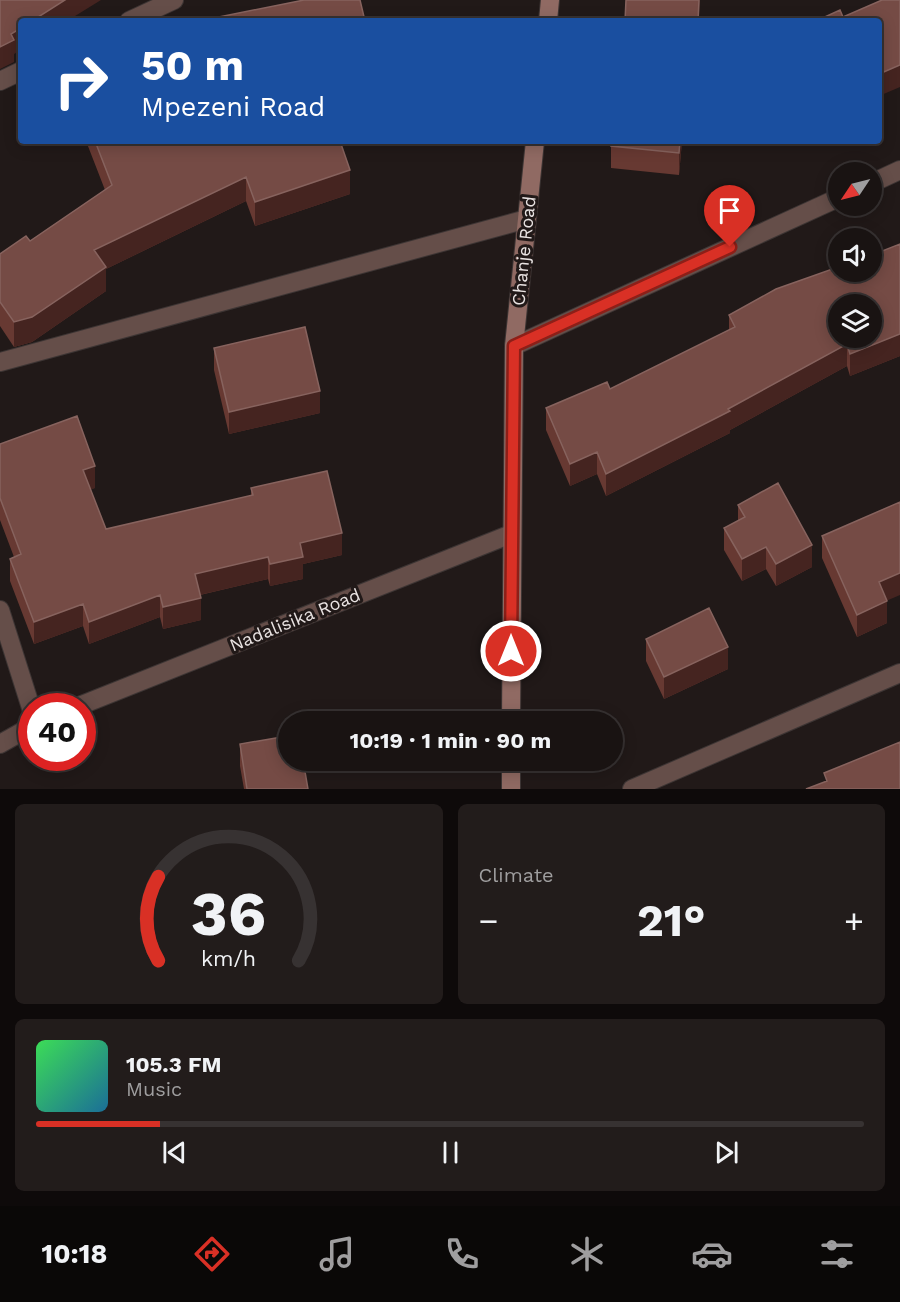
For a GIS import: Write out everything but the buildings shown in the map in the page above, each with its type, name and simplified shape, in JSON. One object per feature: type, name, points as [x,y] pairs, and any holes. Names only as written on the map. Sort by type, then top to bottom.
[{"type":"street","points":[[135,18],[174,0]]},
{"type":"street","points":[[548,18],[550,0]]},
{"type":"street","points":[[0,81],[18,72]]},
{"type":"street","name":"Chanje Road","points":[[511,711],[514,346],[535,144]]},
{"type":"street","points":[[882,178],[900,170]]},
{"type":"street","points":[[514,346],[828,203]]},
{"type":"street","points":[[0,362],[527,219]]},
{"type":"street","name":"Nadalisika Road","points":[[96,699],[511,534]]},
{"type":"street","points":[[0,610],[26,693]]},
{"type":"street","points":[[632,789],[900,673]]},
{"type":"street","points":[[0,744],[18,734]]},
{"type":"street","points":[[511,771],[511,789]]},
{"type":"route","points":[[511,651],[514,346],[730,247]]}]
